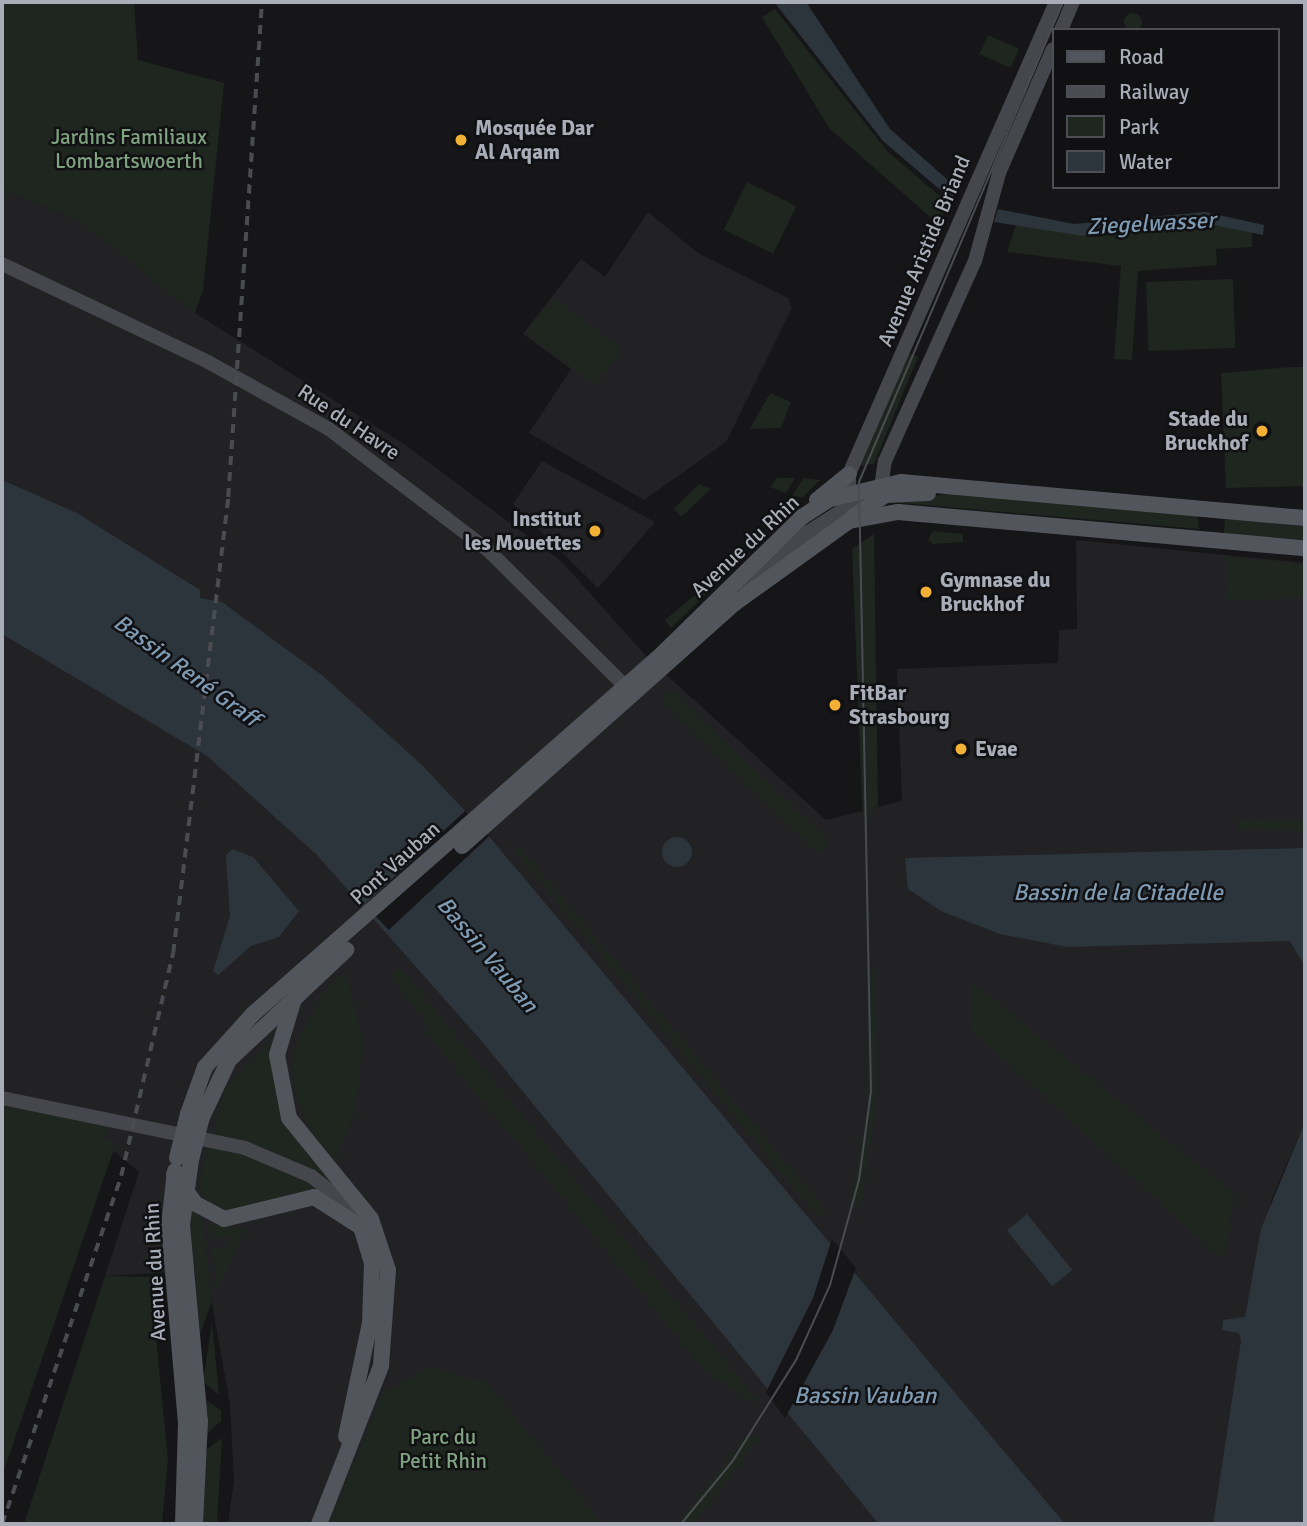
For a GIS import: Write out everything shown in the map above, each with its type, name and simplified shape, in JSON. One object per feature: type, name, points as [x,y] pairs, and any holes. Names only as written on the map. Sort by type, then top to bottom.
[{"type":"main road","name":"Avenue Aristide Briand","points":[[849,514],[849,482],[1056,2]]},
{"type":"main road","points":[[1062,28],[1073,2]]},
{"type":"main road","name":"Avenue Aristide Briand","points":[[880,498],[975,261],[993,190],[1052,51]]},
{"type":"main road","points":[[976,183],[993,190]]},
{"type":"main road","name":"Rue du Havre","points":[[2,264],[208,362],[329,429],[488,550],[624,685]]},
{"type":"main road","name":"Avenue du Rhin","points":[[493,810],[802,517],[849,482],[880,498],[1305,548]]},
{"type":"main road","name":"Avenue du Rhin","points":[[493,810],[735,603],[849,514],[880,498],[965,487],[1305,517]]},
{"type":"main road","points":[[849,514],[880,498]]},
{"type":"main road","name":"Pont Vauban","points":[[334,954],[493,810]]},
{"type":"main road","name":"Avenue du Rhin","points":[[195,1116],[229,1059],[298,994],[334,954]]},
{"type":"main road","name":"Avenue du Rhin","points":[[195,1524],[200,1421],[184,1159],[215,1052],[334,954]]},
{"type":"main road","points":[[298,994],[281,1029],[279,1085],[294,1127],[338,1195],[373,1237],[388,1270],[385,1352],[319,1524]]},
{"type":"main road","points":[[2,1098],[160,1128],[268,1156],[338,1195]]},
{"type":"main road","name":"Avenue du Rhin","points":[[183,1524],[186,1423],[169,1224],[174,1175],[184,1159]]},
{"type":"main road","points":[[174,1175],[184,1191],[207,1212],[232,1220],[289,1200],[338,1195]]},
{"type":"shaded area","points":[[2,189],[81,222],[195,313],[407,446],[562,562],[648,658],[826,820],[902,801],[897,669],[1058,663],[1059,630],[1077,629],[1076,540],[1305,563],[1305,1122],[1271,1201],[1213,1524],[228,1524],[234,1480],[230,1404],[206,1270],[105,1276],[139,1172],[109,1147],[2,1120]]},
{"type":"shaded area","points":[[648,212],[698,253],[788,298],[792,308],[726,442],[644,500],[529,433],[571,369],[523,334],[581,259],[605,277]]},
{"type":"shaded area","name":"Institut les Mouettes","points":[[542,461],[655,522],[598,588],[513,504]]},
{"type":"green space","name":"Jardins Familiaux Lombartswoerth","points":[[2,2],[134,2],[138,60],[224,83],[203,290],[195,313],[81,222],[2,189]]},
{"type":"green space","points":[[775,9],[887,151],[948,203],[938,224],[829,128],[762,17]]},
{"type":"green space","points":[[1129,13],[1137,13],[1142,18],[1141,28],[1124,26],[1124,18]]},
{"type":"green space","points":[[988,35],[1019,49],[1011,68],[979,54]]},
{"type":"green space","points":[[747,182],[796,206],[773,254],[724,230]]},
{"type":"green space","points":[[1199,222],[1252,232],[1252,247],[1216,249],[1217,265],[1138,271],[1132,360],[1114,359],[1121,266],[1007,252],[1016,225],[1095,237]]},
{"type":"green space","points":[[1233,279],[1235,348],[1148,351],[1146,282]]},
{"type":"green space","points":[[553,298],[622,350],[595,385],[527,333]]},
{"type":"green space","points":[[903,350],[918,357],[874,464],[859,466]]},
{"type":"green space","name":"Stade du Bruckhof","points":[[1305,367],[1305,486],[1226,488],[1221,373]]},
{"type":"green space","points":[[770,393],[791,402],[781,428],[750,429]]},
{"type":"green space","points":[[777,478],[795,478],[786,493],[770,487]]},
{"type":"green space","points":[[804,478],[820,480],[802,498],[792,495]]},
{"type":"green space","points":[[699,484],[711,489],[681,517],[674,509]]},
{"type":"green space","points":[[962,492],[1197,513],[1199,529],[889,502]]},
{"type":"green space","points":[[1225,519],[1305,526],[1303,543],[1224,536]]},
{"type":"green space","points":[[933,531],[963,534],[963,542],[933,544],[928,540]]},
{"type":"green space","points":[[874,534],[878,806],[863,824],[852,549]]},
{"type":"green space","points":[[1228,557],[1305,564],[1305,598],[1226,600]]},
{"type":"green space","points":[[718,576],[722,579],[671,628],[665,620]]},
{"type":"green space","points":[[671,691],[828,840],[820,856],[662,700]]},
{"type":"green space","points":[[1305,819],[1305,831],[1237,829],[1236,821]]},
{"type":"green space","points":[[518,845],[826,1211],[818,1217],[513,849]]},
{"type":"green space","points":[[400,968],[755,1398],[752,1403],[704,1369],[423,1029],[428,1024],[390,976]]},
{"type":"green space","points":[[346,970],[363,1043],[356,1109],[336,1161],[312,1134],[295,1092],[293,1050],[326,989]]},
{"type":"green space","points":[[867,971],[876,971],[878,1095],[861,1207],[850,1204],[867,1106]]},
{"type":"green space","points":[[971,982],[1235,1195],[1223,1260],[972,1030]]},
{"type":"green space","points":[[278,1032],[277,1083],[333,1183],[269,1149],[213,1134],[225,1090]]},
{"type":"green space","points":[[2,1103],[107,1126],[104,1140],[116,1143],[2,1476]]},
{"type":"green space","points":[[210,1144],[279,1165],[324,1191],[284,1195],[241,1215],[210,1209],[199,1185]]},
{"type":"green space","points":[[189,1201],[201,1212],[212,1301],[200,1334]]},
{"type":"green space","points":[[210,1224],[245,1228],[217,1292],[212,1246],[224,1249],[231,1241],[225,1236],[212,1241]]},
{"type":"green space","points":[[105,1276],[150,1277],[168,1459],[162,1524],[24,1524]]},
{"type":"green space","points":[[212,1322],[219,1395],[203,1382]]},
{"type":"green space","name":"Parc du Petit Rhin","points":[[430,1367],[488,1384],[602,1524],[328,1524],[383,1393]]},
{"type":"green space","points":[[205,1399],[221,1411],[221,1421],[207,1434]]},
{"type":"green space","points":[[748,1434],[757,1440],[717,1495],[691,1524],[677,1524]]},
{"type":"green space","points":[[222,1438],[217,1524],[201,1524],[206,1450]]},
{"type":"water","points":[[806,2],[890,129],[957,188],[952,200],[883,141],[775,3]]},
{"type":"water","name":"Ziegelwasser","points":[[998,209],[1074,224],[1205,212],[1264,225],[1263,235],[1199,222],[1083,236],[994,222]]},
{"type":"water","name":"Bassin Vauban","points":[[2,480],[77,513],[200,590],[200,598],[222,602],[323,676],[422,765],[492,840],[1065,1524],[879,1524],[478,1037],[317,855],[207,756],[2,634]]},
{"type":"water","points":[[677,837],[688,841],[692,852],[688,863],[677,867],[666,863],[662,852],[666,841]]},
{"type":"water","name":"Bassin de la Citadelle","points":[[1305,848],[1305,966],[1290,941],[1067,947],[1000,934],[941,911],[908,889],[905,858]]},
{"type":"water","points":[[232,849],[253,857],[299,911],[279,937],[251,946],[218,975],[213,971],[230,916],[226,855]]},
{"type":"water","points":[[1305,1122],[1305,1524],[1213,1524],[1241,1341],[1239,1333],[1222,1330],[1223,1320],[1245,1317],[1261,1229]]},
{"type":"water","points":[[1027,1214],[1072,1270],[1052,1286],[1007,1230]]},
{"type":"pier","points":[[465,811],[489,837],[389,930],[365,904]]},
{"type":"pier","points":[[832,1239],[856,1268],[833,1330],[785,1418],[766,1392],[813,1298]]},
{"type":"tram line","points":[[681,1524],[732,1462],[796,1360],[830,1285],[859,1180],[871,1091],[859,482],[1063,2]]},
{"type":"railway","points":[[2,1524],[121,1176],[173,953],[228,497],[262,2]]},
{"type":"place","name":"Mosquée Dar Al Arqam","points":[[461,140]]},
{"type":"place","name":"Stade du Bruckhof","points":[[1262,431]]},
{"type":"place","name":"Institut les Mouettes","points":[[595,531]]},
{"type":"place","name":"Gymnase du Bruckhof","points":[[926,592]]},
{"type":"place","name":"FitBar Strasbourg","points":[[835,705]]},
{"type":"place","name":"Evae","points":[[961,749]]},
{"type":"water label","name":"Bassin René Graff","points":[[186,671]]}]
